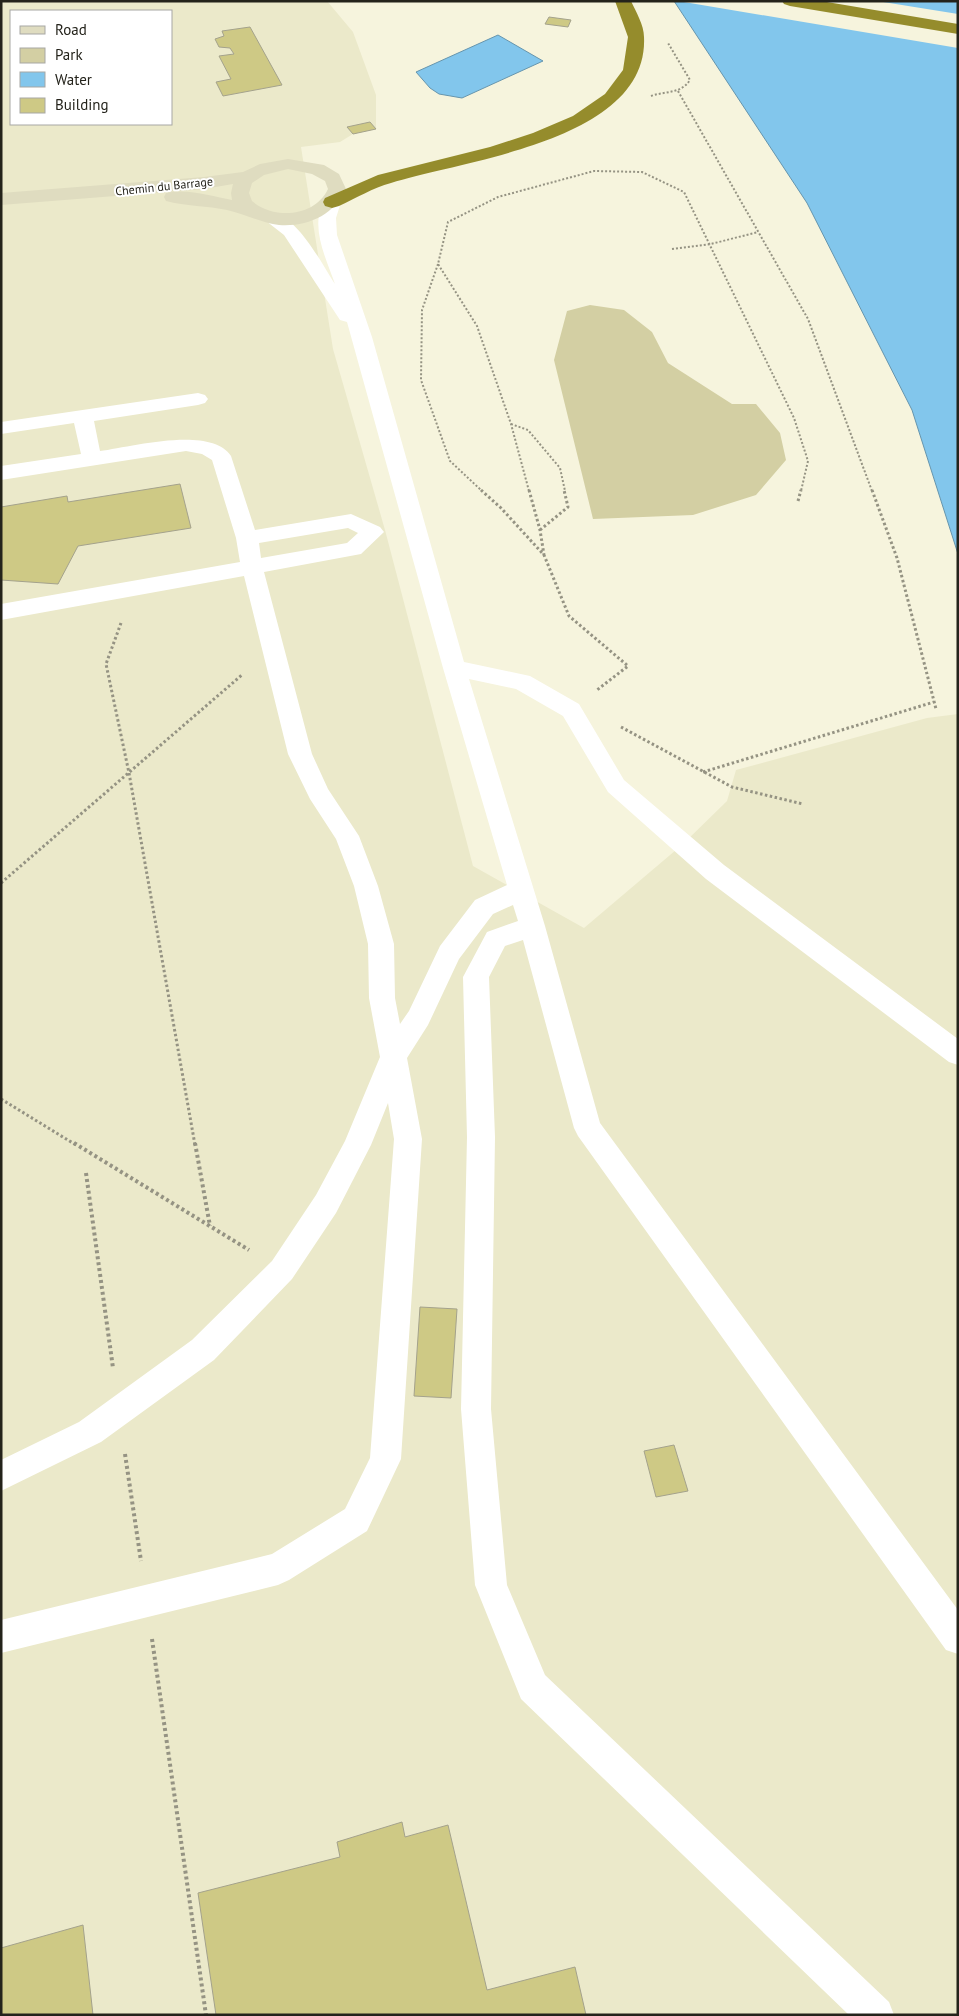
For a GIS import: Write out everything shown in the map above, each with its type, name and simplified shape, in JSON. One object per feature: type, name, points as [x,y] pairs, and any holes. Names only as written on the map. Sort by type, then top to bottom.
[{"type":"highway","points":[[332,202],[383,179],[534,139],[569,126],[600,108],[622,85],[634,63],[636,37],[633,24],[623,1]]},
{"type":"highway","points":[[790,1],[958,29]]},
{"type":"main road","name":"Chemin du Barrage","points":[[1,199],[204,183],[251,176],[261,170],[281,165],[302,165],[316,168],[330,176],[337,186],[337,194],[324,209],[312,214],[284,218],[270,217],[249,209],[179,197],[76,194]]},
{"type":"main road","points":[[249,209],[240,196],[240,189],[251,176]]},
{"type":"lane","points":[[332,202],[327,218],[328,235],[362,337],[454,668],[532,926],[588,1128],[958,1638]]},
{"type":"lane","points":[[270,217],[291,231],[333,297],[362,337]]},
{"type":"lane","points":[[1,428],[198,399]]},
{"type":"lane","points":[[84,416],[92,460]]},
{"type":"lane","points":[[1,473],[186,445],[206,448],[221,456],[247,538],[252,566],[300,754],[318,793],[347,836],[366,886],[382,944],[382,998],[408,1139],[384,1459],[356,1520],[278,1569],[1,1637]]},
{"type":"lane","points":[[247,538],[351,521],[373,532]]},
{"type":"lane","points":[[1,612],[353,549],[373,532],[414,525]]},
{"type":"lane","points":[[454,668],[522,682],[571,710],[616,786],[714,872],[958,1054]]},
{"type":"lane","points":[[1,1476],[90,1432],[203,1350],[282,1270],[326,1204],[357,1144],[393,1057],[419,1017],[449,953],[484,906],[521,890]]},
{"type":"lane","points":[[532,926],[496,939],[476,977],[481,1137],[476,1409],[491,1585],[532,1687],[876,2015]]},
{"type":"path","points":[[667,42],[690,80],[688,86],[678,91],[811,328],[897,558],[936,709]]},
{"type":"path","points":[[544,555],[501,508],[450,461],[421,380],[422,310],[438,264],[448,222],[498,197],[594,171],[642,172],[684,192],[711,244],[794,418],[808,460],[798,501]]},
{"type":"path","points":[[672,250],[711,244],[758,232]]},
{"type":"path","points":[[438,264],[476,326],[511,424],[540,530],[544,555],[569,616],[628,666],[571,710]]},
{"type":"path","points":[[511,424],[528,430],[560,468],[568,507],[540,530]]},
{"type":"path","points":[[133,589],[106,664],[129,773],[210,1226]]},
{"type":"path","points":[[1,883],[273,648]]},
{"type":"path","points":[[703,772],[934,702]]},
{"type":"path","points":[[571,710],[623,728],[732,786],[803,804]]},
{"type":"path","points":[[1,1098],[282,1270]]},
{"type":"shaded area","points":[[1,1],[327,1],[353,32],[376,95],[376,129],[353,134],[340,142],[301,147],[333,349],[385,530],[473,866],[584,928],[683,844],[727,801],[736,770],[927,718],[958,714],[958,2015],[1,2015]]},
{"type":"green space","points":[[590,305],[624,310],[652,332],[668,363],[732,404],[756,404],[780,433],[786,460],[756,495],[693,515],[593,519],[554,360],[567,311]]},
{"type":"water","points":[[674,1],[958,1],[958,554],[912,410],[807,203]]},
{"type":"water","points":[[498,35],[543,61],[462,98],[439,94],[430,88],[416,72]]},
{"type":"pier","points":[[678,1],[877,1],[958,14],[958,48]]},
{"type":"building","points":[[549,17],[571,20],[568,27],[545,24]]},
{"type":"building","points":[[250,27],[282,85],[223,96],[216,82],[231,79],[219,56],[234,54],[230,48],[219,47],[215,39],[224,36],[222,31]]},
{"type":"building","points":[[370,122],[376,129],[353,134],[347,127]]},
{"type":"building","points":[[180,484],[191,528],[78,546],[58,584],[1,580],[1,507],[67,496],[68,502]]},
{"type":"building","points":[[420,1307],[457,1309],[451,1398],[414,1396]]},
{"type":"building","points":[[674,1445],[688,1491],[656,1497],[644,1451]]},
{"type":"building","points":[[402,1822],[405,1837],[448,1825],[487,1990],[575,1967],[586,2015],[216,2015],[198,1893],[340,1857],[337,1842]]},
{"type":"building","points":[[83,1925],[93,2015],[1,2015],[1,1948]]}]
